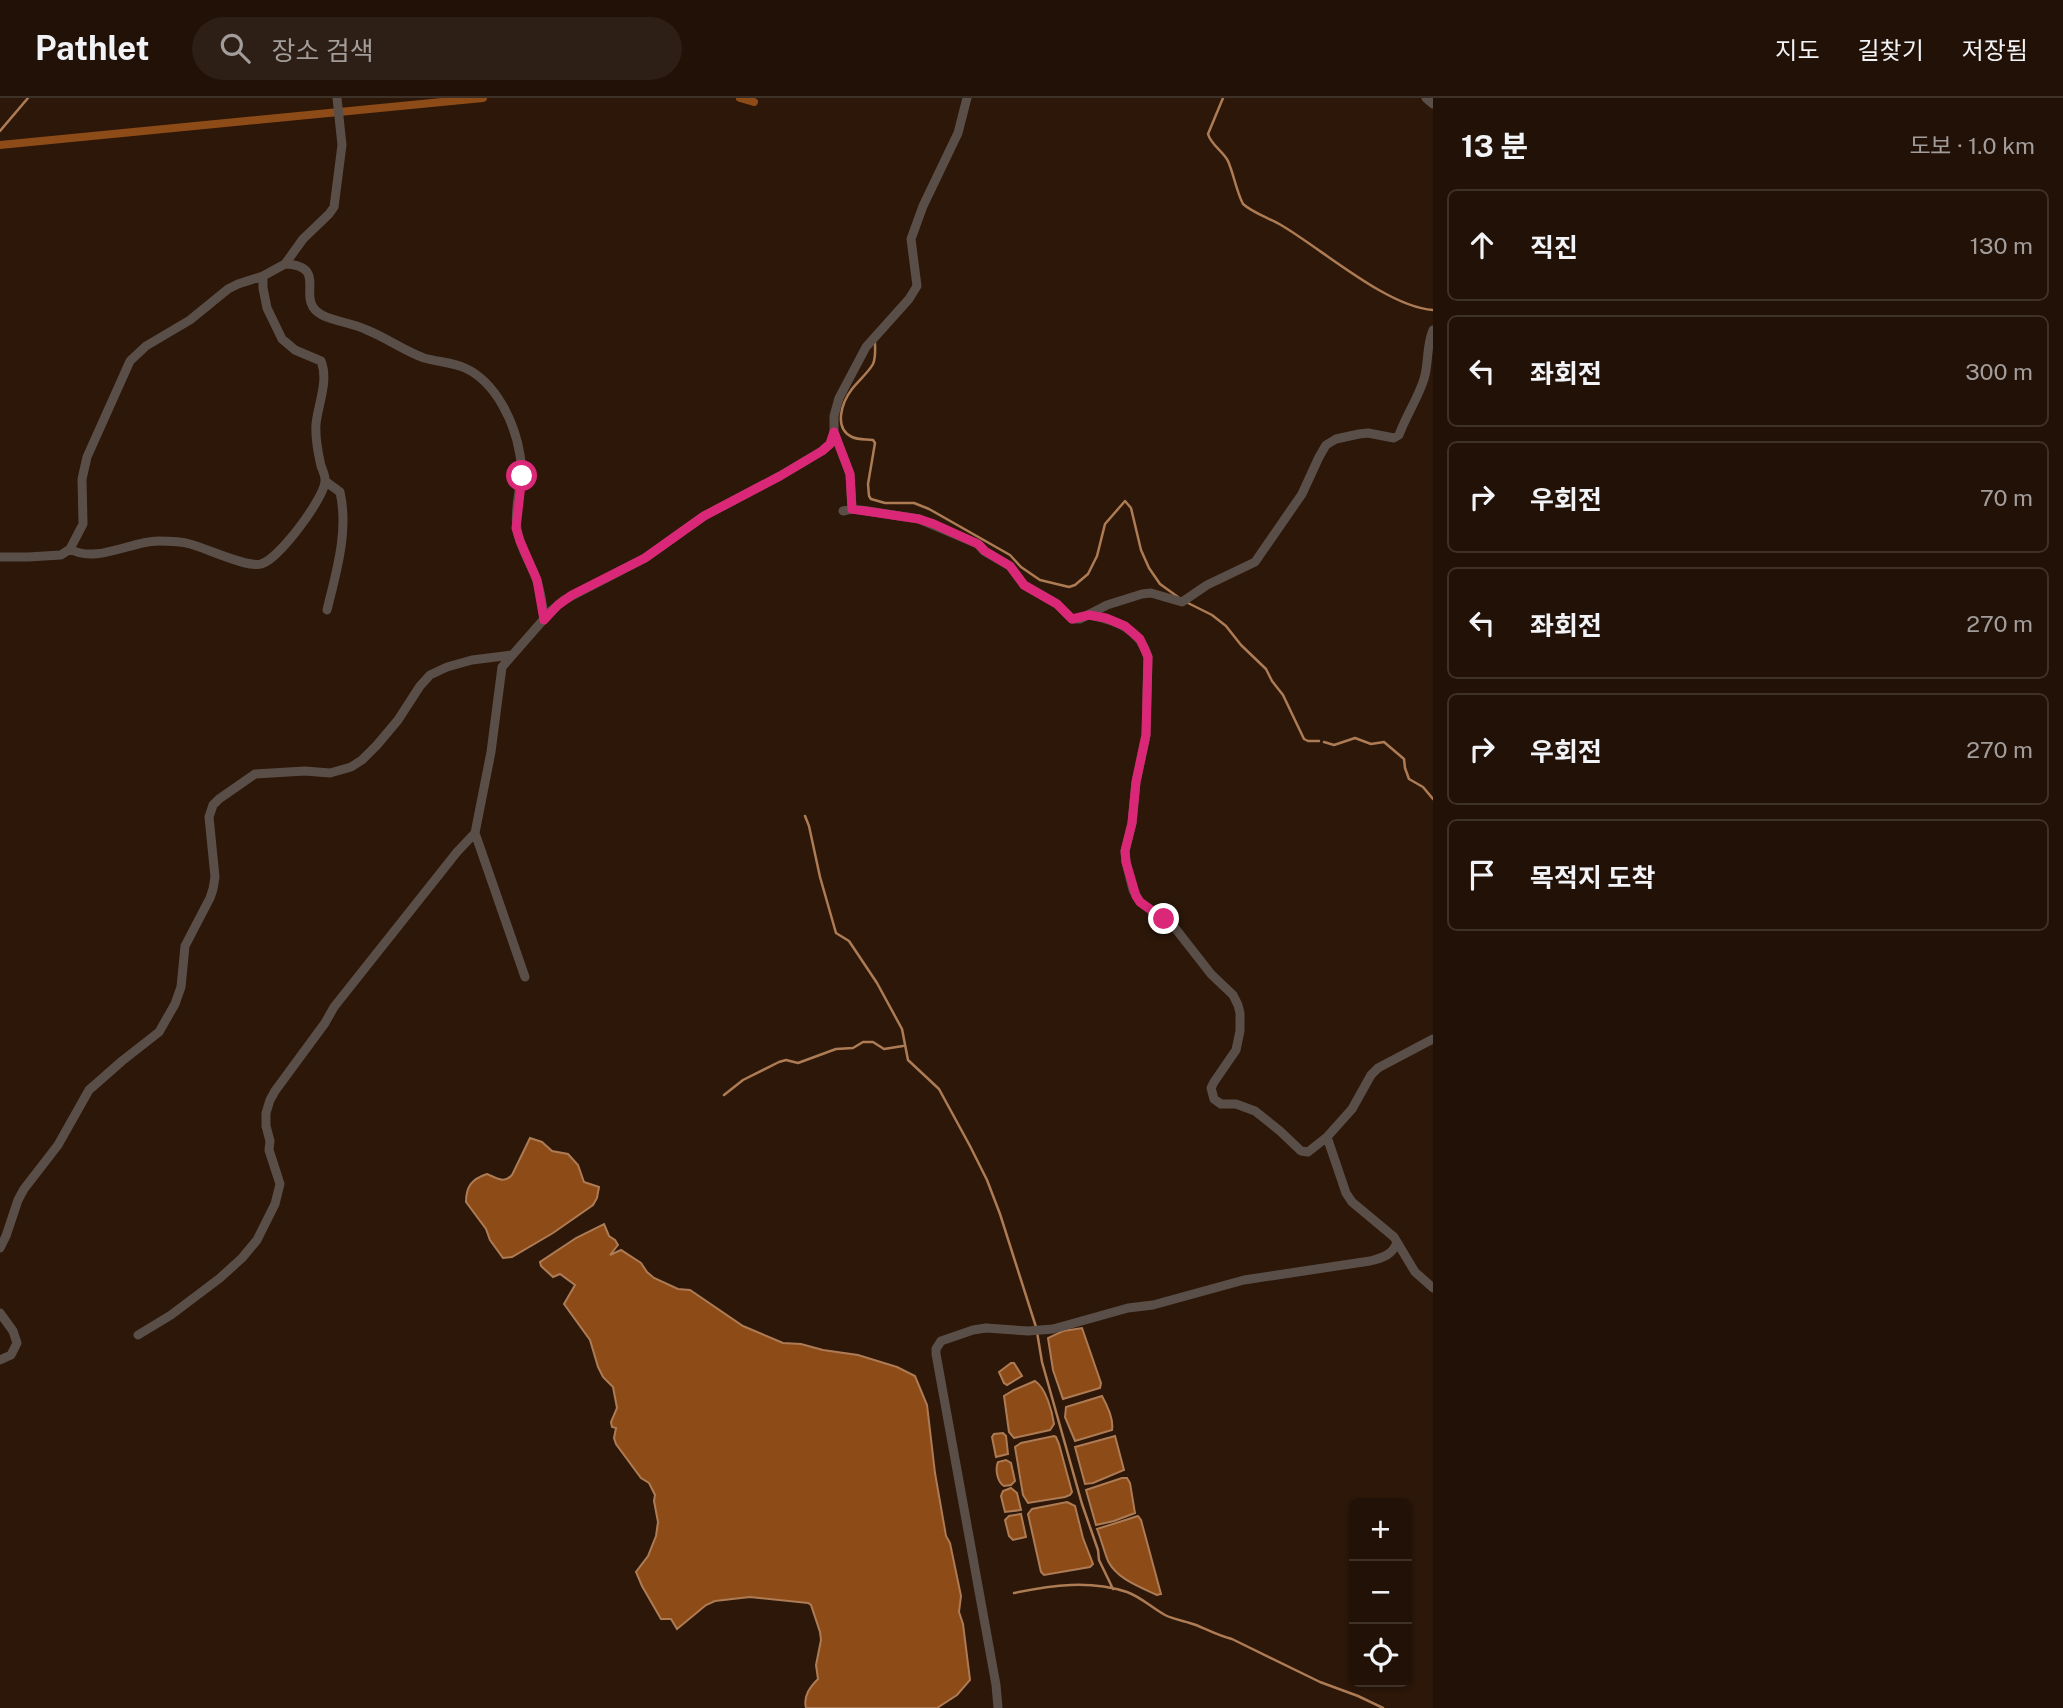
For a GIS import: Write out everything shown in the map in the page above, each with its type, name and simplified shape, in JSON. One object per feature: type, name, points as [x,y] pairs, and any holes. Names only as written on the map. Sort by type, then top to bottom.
[{"type":"street","points":[[525,977],[475,833],[491,752],[502,667],[558,605],[572,595],[645,558],[704,516],[780,476],[830,444],[839,398],[866,347],[909,299],[917,286],[911,239],[923,206],[958,133],[967,98]]},
{"type":"street","points":[[1426,98],[1433,104]]},
{"type":"street","points":[[0,557],[61,555],[70,549],[82,524],[82,480],[87,457],[131,361],[146,346],[190,320],[228,289],[264,276],[285,264],[303,239],[330,214],[334,207],[342,145],[337,103]]},
{"type":"street","points":[[285,264],[299,266],[310,275],[312,308],[324,316],[369,330],[427,359],[452,363],[467,369],[491,387],[508,418],[520,451],[522,476],[516,528],[537,580],[544,620]]},
{"type":"street","points":[[70,549],[74,552],[98,552],[120,550],[147,541],[178,542],[250,564],[262,564],[273,557],[302,524],[325,481],[317,447],[316,427],[323,368],[321,361],[295,350],[282,339],[267,308],[263,288],[264,276]]},
{"type":"street","points":[[834,432],[850,474],[848,510],[919,519],[978,544],[1010,566],[1024,585],[1057,604],[1072,619],[1142,594],[1151,593],[1182,602],[1207,585],[1251,565],[1275,536],[1302,494],[1326,445],[1336,439],[1359,434],[1394,438],[1399,435],[1425,375],[1427,350],[1433,330]]},
{"type":"street","points":[[325,481],[340,492],[343,520],[338,563],[327,610]]},
{"type":"street","points":[[1089,615],[1116,622],[1132,631],[1145,648],[1148,657],[1146,735],[1125,851],[1133,890],[1140,902],[1175,928],[1211,974],[1233,995],[1238,1005],[1239,1041],[1233,1056],[1211,1088],[1213,1099],[1221,1104],[1236,1104],[1255,1111],[1301,1151],[1308,1152],[1327,1137],[1352,1110],[1378,1068],[1433,1039]]},
{"type":"street","points":[[0,1248],[24,1189],[65,1134],[89,1090],[154,1037],[166,1023],[181,987],[185,946],[213,889],[215,877],[209,817],[219,799],[255,774],[305,771],[330,773],[351,767],[362,761],[377,745],[430,675],[472,660],[512,655]]},
{"type":"street","points":[[138,1335],[171,1315],[220,1278],[257,1240],[279,1195],[280,1184],[269,1150],[270,1141],[266,1126],[266,1113],[275,1091],[334,1007],[475,833]]},
{"type":"street","points":[[1327,1137],[1346,1193],[1352,1202],[1397,1242],[1415,1272],[1433,1288]]},
{"type":"street","points":[[998,1708],[936,1354],[941,1340],[986,1328],[1028,1331],[1053,1329],[1244,1280],[1370,1261],[1393,1251],[1397,1242]]},
{"type":"street","points":[[0,1313],[13,1331],[17,1343],[11,1355],[0,1360]]},
{"type":"shaded area","points":[[530,1138],[542,1142],[552,1151],[568,1154],[578,1165],[584,1182],[599,1187],[597,1198],[593,1205],[553,1233],[512,1257],[503,1258],[466,1202],[467,1192],[477,1178],[487,1174],[500,1179],[509,1178]]},
{"type":"shaded area","points":[[604,1224],[609,1236],[618,1245],[610,1255],[621,1250],[641,1263],[654,1278],[678,1289],[690,1290],[743,1326],[783,1343],[858,1355],[897,1367],[915,1376],[927,1405],[946,1536],[950,1543],[961,1596],[959,1612],[970,1680],[957,1695],[937,1708],[806,1708],[808,1692],[818,1679],[816,1665],[821,1640],[811,1605],[808,1603],[750,1597],[715,1601],[706,1605],[677,1629],[671,1619],[661,1619],[636,1572],[648,1556],[656,1536],[658,1522],[655,1495],[649,1483],[641,1478],[616,1444],[616,1428],[612,1427],[611,1422],[617,1408],[613,1387],[598,1367],[590,1340],[564,1304],[575,1285],[560,1274],[553,1277],[540,1262],[576,1238]]},
{"type":"shaded area","points":[[1082,1328],[1101,1383],[1100,1388],[1063,1399],[1053,1370],[1048,1338],[1063,1331]]},
{"type":"shaded area","points":[[1014,1363],[1022,1376],[1007,1385],[999,1372]]},
{"type":"shaded area","points":[[1035,1381],[1045,1394],[1054,1424],[1050,1430],[1014,1438],[1009,1432],[1004,1396]]},
{"type":"shaded area","points":[[1102,1396],[1111,1417],[1112,1430],[1075,1441],[1065,1417],[1066,1407]]},
{"type":"shaded area","points":[[1003,1433],[1006,1436],[1008,1454],[996,1457],[992,1437],[994,1434]]},
{"type":"shaded area","points":[[1054,1436],[1059,1444],[1072,1492],[1065,1497],[1028,1503],[1023,1495],[1015,1447],[1021,1443]]},
{"type":"shaded area","points":[[1115,1436],[1124,1470],[1085,1484],[1075,1447]]},
{"type":"shaded area","points":[[1006,1460],[1011,1463],[1015,1481],[1004,1486],[998,1478],[997,1468],[998,1462]]},
{"type":"shaded area","points":[[1127,1478],[1130,1483],[1135,1513],[1096,1525],[1086,1490]]},
{"type":"shaded area","points":[[1011,1488],[1017,1493],[1021,1510],[1005,1512],[1001,1496],[1003,1491]]},
{"type":"shaded area","points":[[1067,1502],[1075,1506],[1093,1564],[1090,1567],[1044,1575],[1041,1572],[1028,1514],[1032,1509]]},
{"type":"shaded area","points":[[1021,1514],[1026,1537],[1013,1540],[1009,1536],[1005,1520],[1009,1516]]},
{"type":"shaded area","points":[[1138,1516],[1161,1594],[1157,1595],[1136,1585],[1117,1573],[1108,1561],[1097,1529]]},
{"type":"waterway","points":[[0,131],[28,98]]},
{"type":"waterway","points":[[0,145],[483,98]]},
{"type":"waterway","points":[[740,98],[754,102]]},
{"type":"waterway","points":[[1223,98],[1208,134],[1228,161],[1243,204],[1297,235],[1376,288],[1396,299],[1433,310]]},
{"type":"waterway","points":[[875,343],[873,364],[848,394],[841,414],[846,433],[854,438],[873,440],[875,443],[868,484],[871,499],[885,503],[914,503],[929,509],[1010,555],[1021,567],[1040,580],[1069,587],[1088,574],[1097,556],[1105,524],[1125,501],[1131,508],[1141,550],[1149,568],[1160,584],[1178,597]]},
{"type":"waterway","points":[[1186,602],[1212,615],[1226,626],[1266,669],[1283,695],[1304,739],[1319,741]]},
{"type":"waterway","points":[[1324,742],[1334,745],[1355,738],[1371,744],[1384,742],[1404,759],[1409,779],[1423,787],[1433,799]]},
{"type":"waterway","points":[[805,816],[836,933],[849,941],[877,983],[902,1029],[908,1060],[939,1089],[970,1146],[1000,1214],[1036,1327]]},
{"type":"waterway","points":[[724,1095],[743,1080],[786,1060],[798,1063],[836,1049],[853,1048],[863,1042],[873,1042],[884,1049],[903,1046]]},
{"type":"waterway","points":[[1037,1332],[1042,1362],[1082,1504],[1099,1560],[1113,1589]]},
{"type":"waterway","points":[[1014,1593],[1071,1585],[1099,1586],[1127,1592],[1165,1615],[1232,1639],[1320,1682],[1383,1708]]},
{"type":"route","points":[[522,476],[516,528],[537,580],[544,620],[572,595],[645,558],[704,516],[822,451],[830,444],[834,432],[850,474],[852,509],[919,519],[934,524],[978,544],[1003,561],[1024,585],[1057,604],[1072,619],[1098,616],[1125,626],[1140,639],[1145,648],[1149,676],[1146,735],[1125,851],[1126,862],[1136,896],[1164,919]]}]
